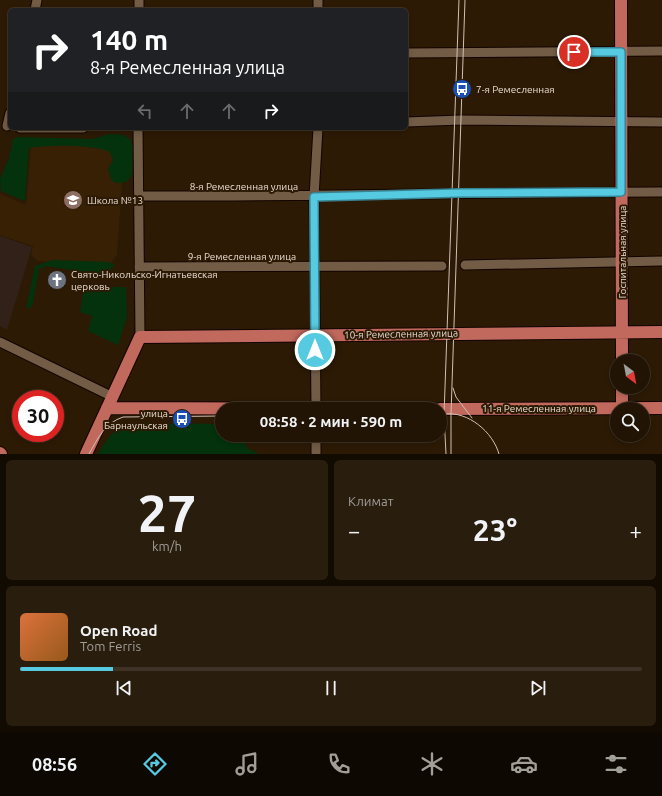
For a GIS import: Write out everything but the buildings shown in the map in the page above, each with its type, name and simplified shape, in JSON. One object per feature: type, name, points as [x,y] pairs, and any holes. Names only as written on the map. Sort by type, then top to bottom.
[{"type":"main road","name":"Госпитальная улица","points":[[621,0],[622,354]]},
{"type":"main road","name":"10-я Ремесленная улица","points":[[140,337],[662,332]]},
{"type":"main road","points":[[86,454],[140,337]]},
{"type":"main road","points":[[107,408],[215,409]]},
{"type":"main road","name":"11-я Ремесленная улица","points":[[447,409],[610,408]]},
{"type":"main road","name":"11-я Ремесленная улица","points":[[650,408],[662,408]]},
{"type":"street","points":[[408,53],[662,51]]},
{"type":"street","points":[[408,122],[461,120],[662,122]]},
{"type":"street","points":[[138,130],[140,337]]},
{"type":"street","points":[[316,402],[314,197],[318,130]]},
{"type":"street","name":"8-я Ремесленная улица","points":[[139,196],[314,197],[459,193],[662,192]]},
{"type":"street","points":[[465,265],[662,261]]},
{"type":"street","name":"9-я Ремесленная улица","points":[[139,267],[442,266]]},
{"type":"street","points":[[0,342],[113,397]]},
{"type":"street","points":[[316,442],[316,454]]},
{"type":"shaded area","name":"Школа №13","points":[[125,140],[117,255],[110,264],[38,261],[31,255],[33,246],[0,235],[0,194],[26,205],[31,145]]},
{"type":"shaded area","points":[[0,236],[32,247],[7,330],[0,326]]},
{"type":"green space","points":[[109,134],[124,135],[131,140],[133,148],[132,176],[126,182],[115,183],[111,179],[108,169],[113,160],[110,152],[102,149],[82,146],[48,146],[29,148],[25,201],[1,191],[0,179],[9,158],[13,139],[18,137],[92,139]]},
{"type":"green space","points":[[53,260],[109,262],[115,265],[103,275],[46,266],[39,269],[33,303],[30,308],[26,308],[35,266]]},
{"type":"green space","points":[[84,287],[126,287],[127,317],[118,345],[88,331],[92,316],[80,312]]},
{"type":"green space","points":[[132,424],[215,424],[215,442],[245,442],[247,448],[259,454],[98,454],[115,431],[119,428]]},
{"type":"tram line","points":[[446,454],[444,415],[459,0]]},
{"type":"tram line","points":[[451,454],[451,414],[465,0]]},
{"type":"tram line","points":[[453,388],[456,397],[472,418]]},
{"type":"tram line","points":[[447,414],[462,416],[478,425],[491,438],[499,454]]},
{"type":"tram line","points":[[89,454],[107,427],[111,423],[123,417],[215,416]]},
{"type":"place","name":"7-я Ремесленная","points":[[462,89]]},
{"type":"place","name":"Школа №13","points":[[73,200]]},
{"type":"place","name":"Свято-Никольско-Игнатьевская церковь","points":[[57,280]]},
{"type":"place","name":"улица Барнаульская","points":[[182,419]]},
{"type":"route","points":[[315,350],[314,197],[459,193],[621,192],[621,52],[574,52]]}]
